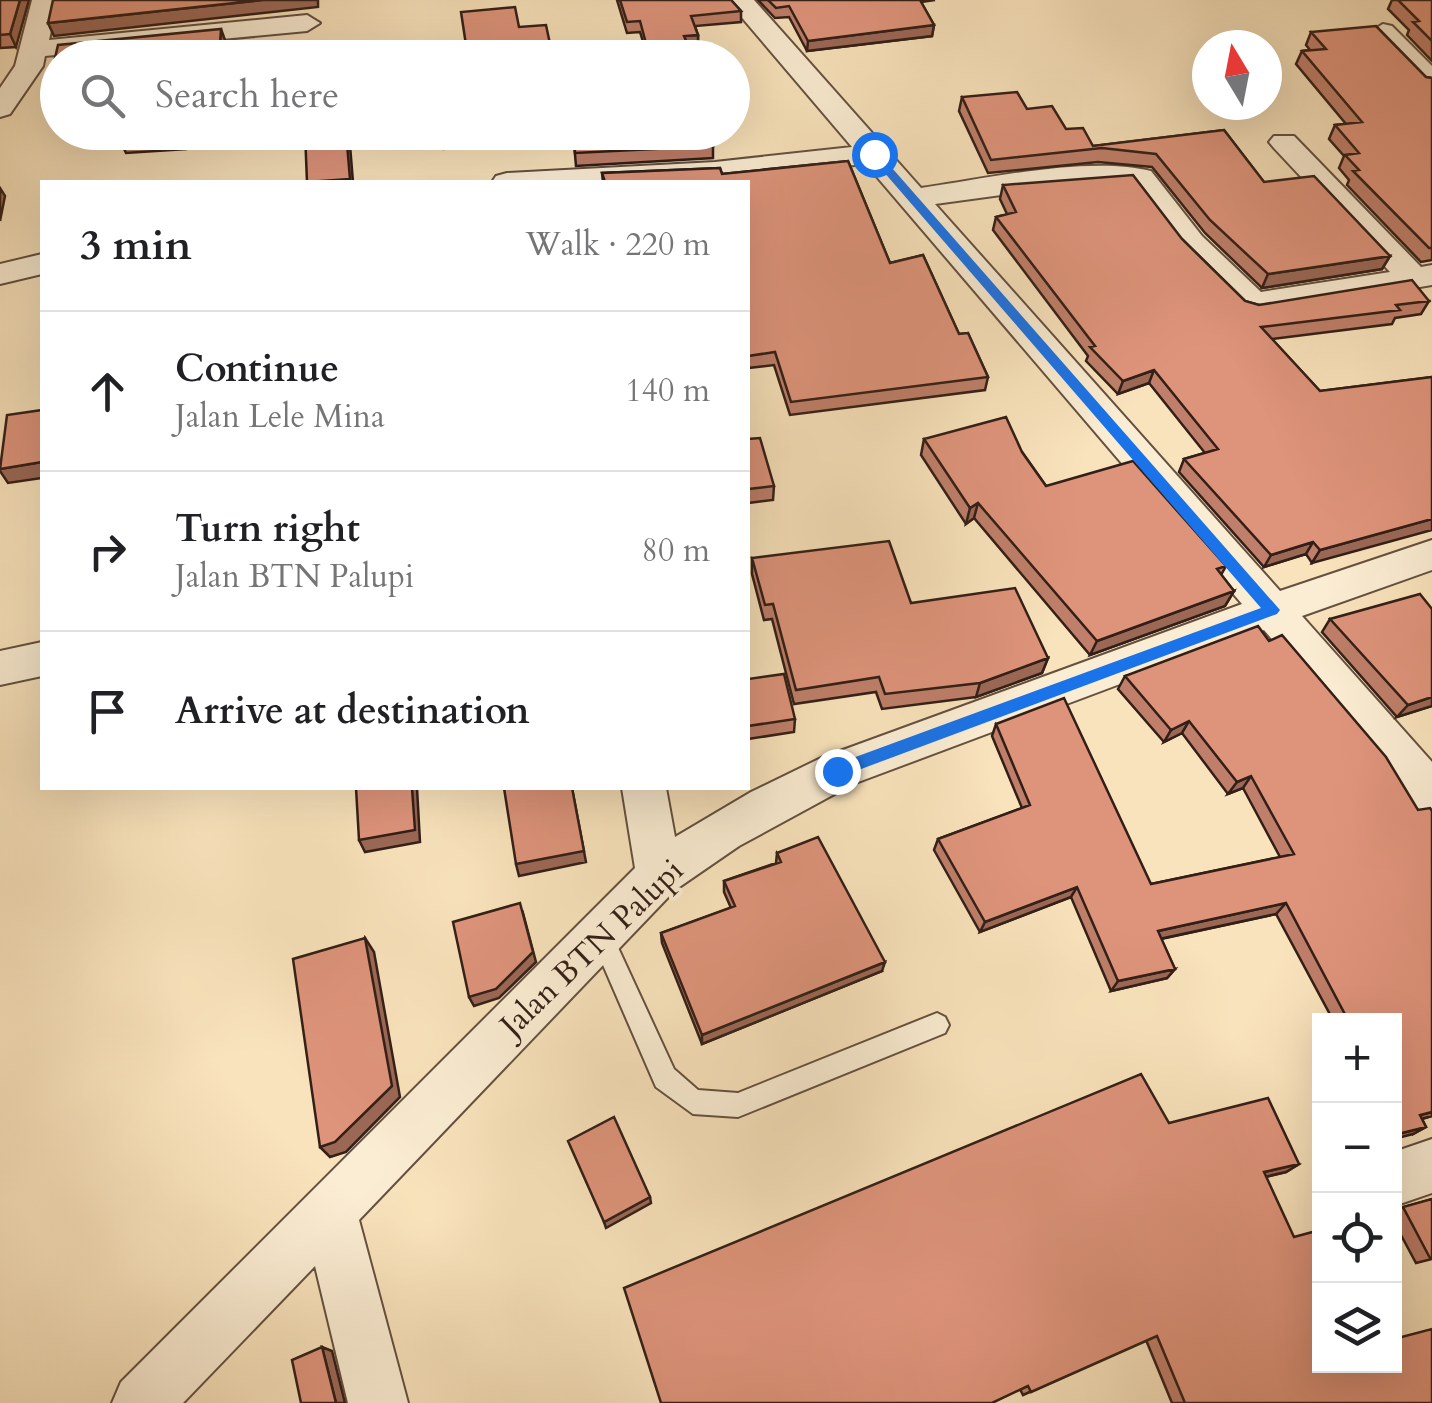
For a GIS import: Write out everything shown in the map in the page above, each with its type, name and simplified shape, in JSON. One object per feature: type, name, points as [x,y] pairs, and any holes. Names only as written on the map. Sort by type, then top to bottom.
[{"type":"street","points":[[0,108],[36,49],[45,0]]},
{"type":"street","points":[[740,0],[1432,794]]},
{"type":"street","points":[[130,40],[307,23]]},
{"type":"street","points":[[1383,32],[1432,82]]},
{"type":"street","points":[[36,49],[40,49]]},
{"type":"street","points":[[1284,142],[1423,277]]},
{"type":"street","points":[[545,180],[716,171],[874,154]]},
{"type":"street","points":[[913,198],[1032,182],[1131,175],[1148,184],[1191,244],[1254,304],[1423,277]]},
{"type":"street","points":[[0,274],[40,264]]},
{"type":"street","name":"Jalan BTN Palupi","points":[[142,1403],[660,875],[722,829],[837,771],[1432,555]]},
{"type":"street","points":[[0,668],[40,659]]},
{"type":"street","points":[[644,790],[660,875]]},
{"type":"street","points":[[1402,1176],[1432,1166]]},
{"type":"street","points":[[329,1212],[378,1403]]},
{"type":"lane","points":[[601,935],[664,1078],[693,1102],[738,1105],[936,1025]]},
{"type":"building","points":[[0,0],[20,0],[10,34],[0,35]]},
{"type":"building","points":[[53,0],[262,0],[48,23]]},
{"type":"building","points":[[620,0],[731,0],[741,11],[691,16],[698,35],[684,36],[686,40],[645,40],[640,21],[627,22]]},
{"type":"building","points":[[768,0],[920,0],[934,25],[808,41],[789,6],[776,8]]},
{"type":"building","points":[[1398,0],[1432,0],[1432,41],[1413,22],[1419,21]]},
{"type":"building","points":[[515,7],[519,27],[546,25],[549,40],[465,40],[461,12]]},
{"type":"building","points":[[1376,26],[1426,77],[1432,78],[1432,248],[1353,171],[1359,170],[1345,155],[1359,153],[1335,125],[1362,122],[1302,51],[1326,49],[1311,32]]},
{"type":"building","points":[[221,29],[220,40],[109,40]]},
{"type":"building","points":[[1017,92],[1027,109],[1052,106],[1066,129],[1083,128],[1093,146],[1224,130],[1264,182],[1314,176],[1390,256],[1268,274],[1210,220],[1156,154],[1102,148],[991,160],[962,97]]},
{"type":"building","points":[[306,150],[348,150],[350,179],[307,180]]},
{"type":"building","points":[[575,150],[634,150],[575,153]]},
{"type":"building","points":[[848,161],[890,263],[923,255],[959,334],[968,333],[988,377],[791,402],[775,352],[750,356],[750,180],[604,180],[602,173],[720,168],[722,174]]},
{"type":"building","points":[[1133,175],[1182,239],[1245,301],[1259,305],[1412,280],[1429,301],[1396,305],[1400,310],[1261,327],[1320,391],[1432,377],[1432,519],[1320,550],[1313,542],[1271,555],[1184,459],[1218,449],[1154,370],[1123,381],[1090,347],[1095,346],[996,217],[1016,212],[1003,185]]},
{"type":"building","points":[[40,410],[40,462],[0,469],[7,415]]},
{"type":"building","points":[[1006,417],[1022,452],[1046,486],[1133,461],[1226,566],[1217,569],[1234,591],[1097,641],[978,503],[970,508],[924,439]]},
{"type":"building","points":[[760,438],[774,486],[750,489],[750,439]]},
{"type":"building","points":[[889,541],[911,603],[1015,588],[1048,658],[980,683],[885,694],[879,677],[796,690],[773,604],[765,605],[752,558]]},
{"type":"building","points":[[1420,594],[1432,609],[1432,697],[1408,705],[1330,619]]},
{"type":"building","points":[[1258,626],[1269,641],[1282,635],[1386,757],[1418,810],[1430,808],[1432,1112],[1420,1115],[1426,1127],[1402,1133],[1402,1013],[1344,1013],[1286,903],[1158,931],[1175,969],[1118,981],[1077,887],[985,922],[938,839],[1030,805],[996,724],[1064,698],[1151,884],[1294,854],[1251,776],[1237,782],[1189,721],[1171,730],[1125,676]]},
{"type":"building","points":[[784,674],[795,719],[750,726],[750,679]]},
{"type":"building","points":[[356,790],[412,790],[415,830],[359,840]]},
{"type":"building","points":[[504,790],[572,790],[584,851],[516,864]]},
{"type":"building","points":[[818,837],[885,962],[702,1035],[661,933],[735,906],[724,881],[781,862],[777,853]]},
{"type":"building","points":[[520,903],[533,952],[496,989],[469,997],[453,922]]},
{"type":"building","points":[[365,938],[392,1086],[335,1142],[320,1147],[293,959]]},
{"type":"building","points":[[1141,1074],[1169,1123],[1268,1098],[1299,1164],[1264,1172],[1294,1237],[1312,1232],[1312,1373],[1402,1373],[1402,1337],[1432,1329],[1432,1403],[1185,1403],[1157,1336],[1031,1392],[1028,1386],[992,1403],[661,1403],[624,1288]]},
{"type":"building","points":[[614,1117],[650,1197],[604,1222],[568,1141]]},
{"type":"building","points":[[1432,1199],[1432,1258],[1430,1258],[1403,1207]]},
{"type":"building","points":[[322,1347],[336,1403],[301,1403],[292,1360]]},
{"type":"route","points":[[837,771],[1272,610],[874,154]]}]
